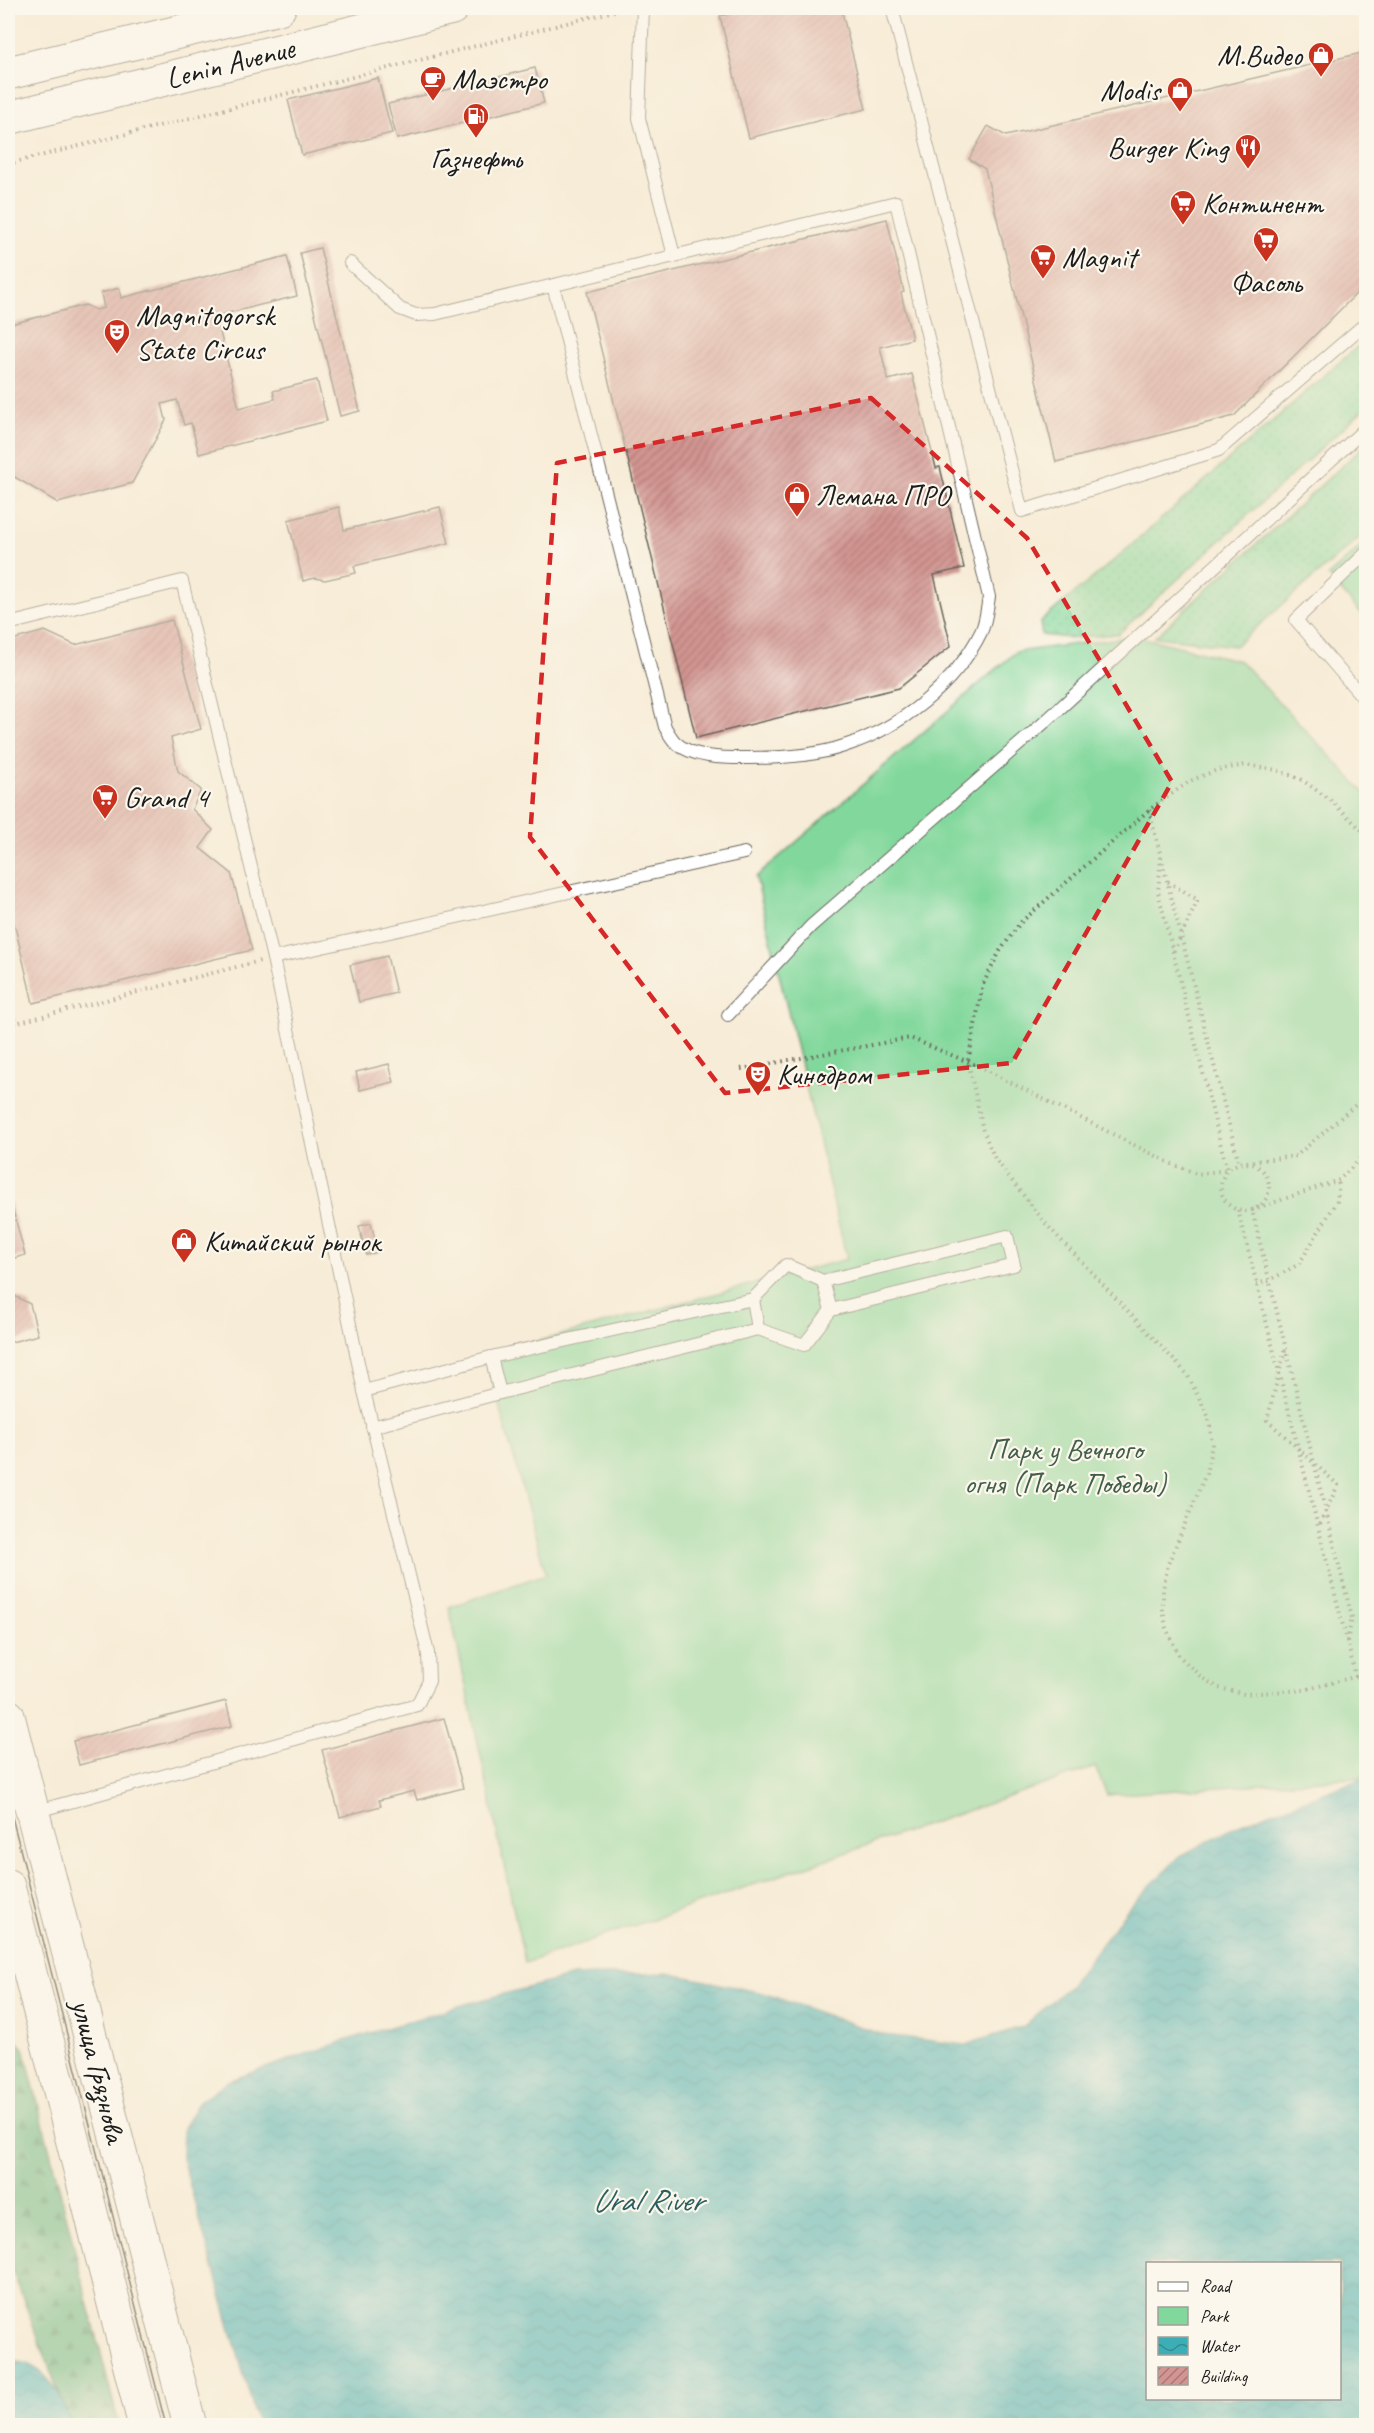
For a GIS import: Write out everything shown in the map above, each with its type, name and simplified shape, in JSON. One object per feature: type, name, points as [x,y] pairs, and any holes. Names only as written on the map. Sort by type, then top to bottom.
[{"type":"main road","name":"Lenin Avenue","points":[[8,73],[279,8]]},
{"type":"main road","name":"Lenin Avenue","points":[[8,118],[452,8]]},
{"type":"main road","name":"улица Грязнова","points":[[8,1716],[190,2426]]},
{"type":"main road","name":"улица Грязнова","points":[[8,1888],[145,2426]]},
{"type":"lane","points":[[643,8],[639,118],[674,256]]},
{"type":"lane","points":[[892,8],[1022,511],[1219,450],[1366,323]]},
{"type":"lane","points":[[350,263],[400,309],[416,315],[435,314],[553,285],[896,202],[989,597],[982,630],[959,667],[922,704],[884,728],[844,747],[804,754],[765,758],[723,758],[690,751],[676,742],[665,727],[553,285]]},
{"type":"lane","points":[[728,1015],[811,926],[1046,721],[1366,428]]},
{"type":"lane","points":[[1366,553],[1296,620],[1366,701]]},
{"type":"lane","points":[[8,624],[182,580],[273,958],[372,1427],[428,1653],[429,1681],[417,1705],[32,1813]]},
{"type":"lane","points":[[273,958],[744,853]]},
{"type":"lane","points":[[364,1391],[491,1357],[753,1299],[786,1264],[823,1281],[1007,1236],[1014,1266],[831,1310],[804,1345],[758,1329],[372,1427]]},
{"type":"lane","points":[[823,1281],[831,1310]]},
{"type":"lane","points":[[753,1299],[758,1329]]},
{"type":"lane","points":[[491,1357],[500,1393]]},
{"type":"path","points":[[8,164],[626,8]]},
{"type":"path","points":[[1366,834],[1329,799],[1302,780],[1277,770],[1246,765],[1217,770],[1190,781],[1149,810],[1020,923],[1000,951],[983,984],[968,1061],[983,1130],[995,1159],[1046,1224],[1187,1374],[1209,1418],[1212,1445],[1206,1474],[1168,1564],[1163,1589],[1166,1628],[1179,1656],[1202,1678],[1219,1688],[1244,1694],[1304,1690],[1366,1674]]},
{"type":"path","points":[[1149,810],[1239,1163]]},
{"type":"path","points":[[1161,857],[1158,892],[1227,1170],[1221,1183],[1226,1202],[1238,1210],[1252,1210],[1339,1180],[1366,1154]]},
{"type":"path","points":[[1167,882],[1198,900],[1174,952]]},
{"type":"path","points":[[8,1025],[273,958]]},
{"type":"path","points":[[8,995],[15,1024]]},
{"type":"path","points":[[741,1069],[910,1038],[968,1061],[1170,1164],[1197,1174],[1227,1170],[1239,1163],[1296,1156],[1366,1096]]},
{"type":"path","points":[[1239,1163],[1254,1163],[1266,1173],[1269,1180],[1269,1195],[1265,1202],[1252,1210]]},
{"type":"path","points":[[1256,1284],[1268,1281],[1299,1264],[1337,1201],[1339,1180]]},
{"type":"path","points":[[1238,1210],[1356,1677]]},
{"type":"path","points":[[1252,1210],[1352,1618],[1347,1641]]},
{"type":"path","points":[[1285,1350],[1267,1420],[1338,1485],[1319,1528]]},
{"type":"highlighted area","points":[[871,398],[1027,538],[1172,782],[1012,1063],[725,1093],[530,837],[557,463]]},
{"type":"green space","points":[[1366,339],[1366,407],[1118,634],[1070,638],[1042,635],[1040,622],[1119,556]]},
{"type":"green space","points":[[1366,444],[1366,532],[1235,646],[1155,637]]},
{"type":"green space","points":[[1366,542],[1366,619],[1328,576]]},
{"type":"green space","name":"Парк у Вечного огня (Парк Победы)","points":[[1136,636],[1240,661],[1366,794],[1366,1777],[1107,1795],[1095,1767],[525,1963],[449,1607],[546,1574],[485,1355],[847,1259],[756,877],[1016,652]]},
{"type":"green space","points":[[8,2032],[24,2048],[119,2425],[71,2425],[8,2259]]},
{"type":"water","name":"Ural River","points":[[1366,1777],[1366,2425],[258,2425],[182,2158],[183,2128],[199,2101],[228,2081],[344,2041],[469,2003],[573,1976],[668,1973],[763,1993],[884,2035],[965,2045],[1024,2026],[1070,1985],[1130,1906],[1180,1856],[1243,1823]]},
{"type":"water","points":[[8,2361],[32,2366],[50,2381],[57,2391],[71,2425],[8,2425]]},
{"type":"building","points":[[754,8],[841,8],[866,109],[749,138],[720,16]]},
{"type":"building","name":"Континент","points":[[1366,52],[1366,284],[1234,416],[1056,462],[985,169],[969,159],[988,126],[1006,136]]},
{"type":"building","points":[[535,68],[544,103],[397,139],[388,104]]},
{"type":"building","points":[[378,78],[392,133],[302,155],[288,100]]},
{"type":"building","name":"Лемана ПРО","points":[[887,219],[912,339],[880,347],[888,380],[912,374],[936,468],[940,467],[964,568],[934,575],[951,646],[899,688],[696,738],[587,292]]},
{"type":"building","points":[[320,248],[360,411],[340,416],[300,253]]},
{"type":"building","name":"Magnitogorsk State Circus","points":[[287,256],[297,296],[216,316],[239,408],[275,399],[273,391],[317,380],[327,421],[199,454],[191,423],[184,425],[177,400],[162,404],[166,420],[132,483],[58,503],[8,473],[8,330],[11,324],[85,305],[96,310],[104,308],[101,293],[119,288],[121,298]]},
{"type":"building","points":[[339,507],[344,530],[440,507],[449,543],[354,566],[356,573],[325,580],[315,578],[303,581],[288,520]]},
{"type":"building","name":"Grand 4","points":[[172,620],[201,729],[171,738],[178,771],[201,790],[192,809],[213,830],[200,848],[231,873],[252,950],[33,1003],[8,897],[8,641],[45,631],[75,645]]},
{"type":"building","points":[[387,956],[396,993],[359,1002],[350,965]]},
{"type":"building","points":[[389,1064],[394,1082],[360,1090],[356,1072]]},
{"type":"building","points":[[8,1191],[25,1255],[8,1260]]},
{"type":"building","points":[[371,1223],[378,1252],[366,1255],[359,1226]]},
{"type":"building","points":[[11,1294],[30,1304],[38,1335],[8,1343],[8,1300]]},
{"type":"building","points":[[226,1701],[232,1726],[79,1765],[73,1741]]},
{"type":"building","points":[[444,1718],[463,1788],[417,1800],[414,1791],[379,1800],[381,1806],[340,1817],[322,1750]]},
{"type":"tram line","points":[[8,1801],[166,2426]]},
{"type":"place","name":"М.Видео","points":[[1321,78]]},
{"type":"place","name":"Маэстро","points":[[433,102]]},
{"type":"place","name":"Modis","points":[[1180,113]]},
{"type":"place","name":"Газнефть","points":[[476,139]]},
{"type":"place","name":"Burger King","points":[[1248,170]]},
{"type":"place","name":"Континент","points":[[1183,226]]},
{"type":"place","name":"Фасоль","points":[[1266,263]]},
{"type":"place","name":"Magnit","points":[[1043,280]]},
{"type":"place","name":"Magnitogorsk State Circus","points":[[117,355]]},
{"type":"place","name":"Лемана ПРО","points":[[797,518]]},
{"type":"place","name":"Grand 4","points":[[105,820]]},
{"type":"place","name":"Кинодром","points":[[758,1097]]},
{"type":"place","name":"Китайский рынок","points":[[184,1264]]}]
